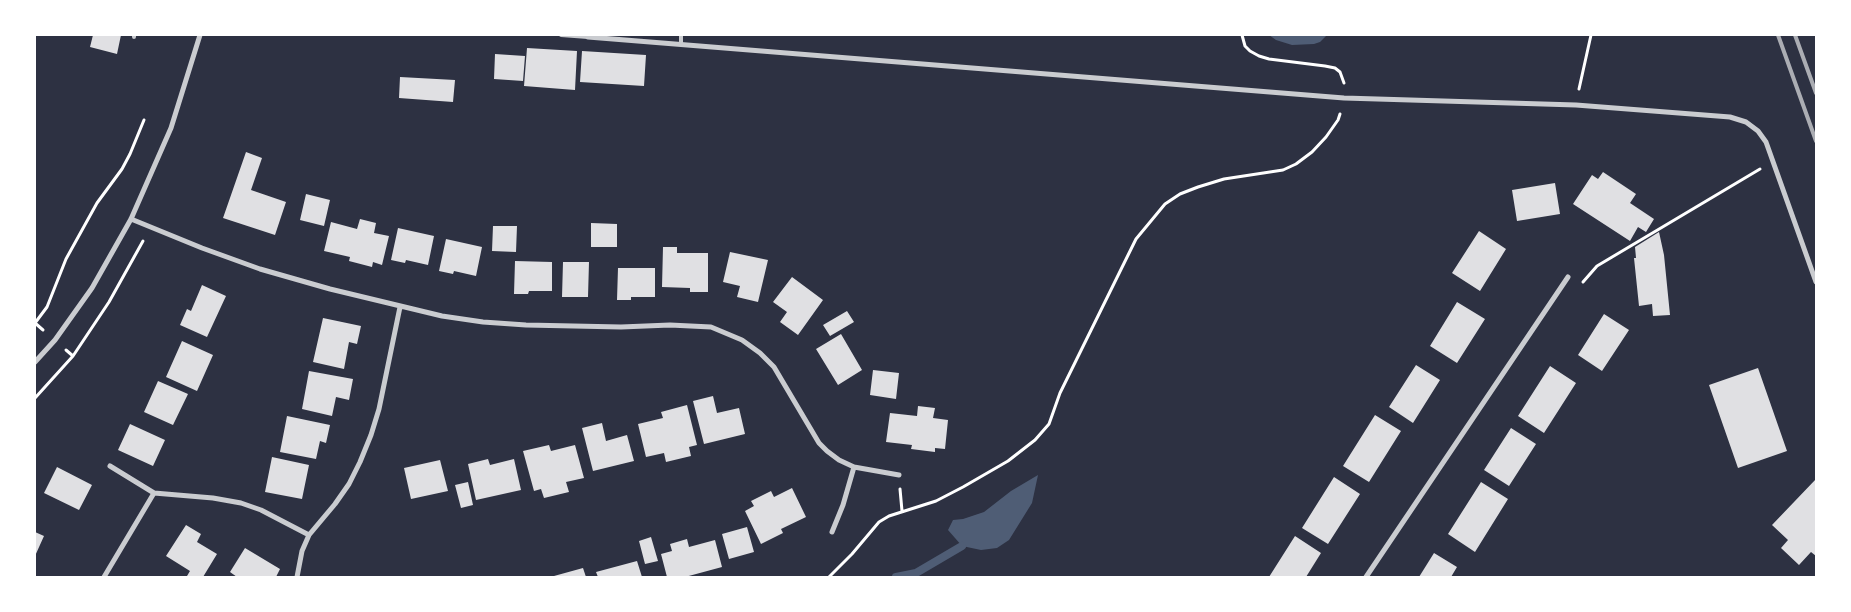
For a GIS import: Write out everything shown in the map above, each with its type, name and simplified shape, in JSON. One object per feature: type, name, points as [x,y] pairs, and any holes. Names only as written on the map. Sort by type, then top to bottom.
[{"type":"street","points":[[35,362],[55,340],[92,288],[131,219],[171,128],[200,35]]},
{"type":"street","points":[[588,37],[1344,98],[1576,105],[1730,117],[1746,122],[1758,131],[1766,142],[1816,282]]},
{"type":"street","points":[[131,219],[260,268],[400,307],[442,316],[483,322],[526,325],[621,327],[670,325],[711,327],[742,340],[760,353],[774,367],[819,443],[839,460],[854,467],[899,475]]},
{"type":"street","points":[[1366,577],[1568,277]]},
{"type":"street","points":[[296,577],[302,551],[309,535],[349,484],[360,462],[378,409],[400,307]]},
{"type":"street","points":[[110,466],[154,493],[213,498],[241,503],[261,510],[309,535]]},
{"type":"street","points":[[832,532],[843,505],[854,467]]},
{"type":"street","points":[[104,577],[154,493]]},
{"type":"lane","points":[[561,35],[588,37]]},
{"type":"lane","points":[[681,35],[681,44]]},
{"type":"path","points":[[829,577],[852,554],[879,522],[889,516],[936,501],[963,487],[1008,461],[1035,440],[1049,424],[1060,392],[1136,239],[1165,204],[1180,194],[1198,187],[1224,180],[1284,170],[1312,152],[1338,120],[1344,98],[1344,82],[1340,72],[1335,68],[1270,60],[1259,56],[1245,46],[1242,35]]},
{"type":"path","points":[[1576,105],[1581,73],[1591,35]]},
{"type":"path","points":[[74,356],[35,323],[47,307],[66,259],[97,203],[122,169],[144,120]]},
{"type":"path","points":[[1568,277],[1581,284],[1597,266],[1772,163]]},
{"type":"path","points":[[35,398],[74,356],[109,302],[151,227]]},
{"type":"water","points":[[1269,35],[1327,35],[1320,42],[1314,44],[1292,45],[1276,40]]},
{"type":"water","points":[[1038,475],[1032,503],[1009,540],[997,548],[981,550],[962,546],[948,530],[953,520],[963,519],[984,512],[1011,491]]},
{"type":"building","points":[[93,35],[121,35],[117,54],[90,47]]},
{"type":"building","points":[[527,48],[577,51],[575,90],[524,86]]},
{"type":"building","points":[[582,51],[646,55],[644,86],[580,82]]},
{"type":"building","points":[[495,54],[525,56],[523,81],[494,79]]},
{"type":"building","points":[[400,77],[455,80],[453,102],[399,98]]},
{"type":"building","points":[[246,152],[262,158],[251,190],[286,202],[275,235],[223,218]]},
{"type":"building","points":[[1603,172],[1636,194],[1630,203],[1654,219],[1646,232],[1638,227],[1630,241],[1573,204],[1592,175],[1598,179]]},
{"type":"building","points":[[1555,183],[1560,214],[1517,221],[1512,190]]},
{"type":"building","points":[[306,194],[330,200],[324,226],[300,220]]},
{"type":"building","points":[[360,219],[376,223],[374,233],[389,236],[382,265],[373,262],[372,267],[349,261],[350,257],[324,251],[331,222],[357,229]]},
{"type":"building","points":[[591,223],[617,224],[617,247],[591,247]]},
{"type":"building","points":[[493,226],[517,226],[516,252],[492,251]]},
{"type":"building","points":[[398,228],[434,236],[428,265],[406,260],[405,263],[391,260]]},
{"type":"building","points":[[1479,231],[1506,249],[1480,291],[1452,273]]},
{"type":"building","points":[[1659,232],[1664,255],[1670,315],[1653,316],[1652,304],[1639,306],[1634,258],[1636,258],[1635,247]]},
{"type":"building","points":[[446,239],[482,247],[476,276],[454,271],[453,274],[439,271]]},
{"type":"building","points":[[663,247],[677,247],[677,253],[708,253],[708,292],[690,292],[690,288],[662,287]]},
{"type":"building","points":[[730,252],[768,260],[758,302],[737,297],[740,286],[723,282]]},
{"type":"building","points":[[515,261],[552,262],[552,291],[529,291],[528,294],[514,294]]},
{"type":"building","points":[[563,262],[589,262],[588,297],[562,297]]},
{"type":"building","points":[[618,268],[655,268],[655,297],[631,297],[631,300],[617,300]]},
{"type":"building","points":[[792,277],[823,300],[798,335],[780,322],[787,312],[773,302]]},
{"type":"building","points":[[202,285],[226,296],[207,337],[180,325],[187,309],[191,311]]},
{"type":"building","points":[[1457,302],[1485,319],[1457,363],[1430,346]]},
{"type":"building","points":[[847,311],[854,322],[830,336],[823,325]]},
{"type":"building","points":[[1604,314],[1629,330],[1602,371],[1578,355]]},
{"type":"building","points":[[323,318],[361,326],[357,344],[349,342],[344,369],[313,362]]},
{"type":"building","points":[[841,334],[862,370],[838,385],[816,349]]},
{"type":"building","points":[[182,341],[213,355],[197,391],[166,377]]},
{"type":"building","points":[[1416,365],[1440,380],[1413,423],[1389,407]]},
{"type":"building","points":[[1550,366],[1576,383],[1544,433],[1518,416]]},
{"type":"building","points":[[1758,368],[1787,451],[1738,468],[1709,385]]},
{"type":"building","points":[[873,370],[899,373],[896,399],[870,395]]},
{"type":"building","points":[[309,371],[353,379],[349,400],[336,397],[332,416],[302,409]]},
{"type":"building","points":[[158,381],[188,394],[173,425],[144,412]]},
{"type":"building","points":[[713,396],[717,413],[739,408],[745,434],[704,444],[693,401]]},
{"type":"building","points":[[687,405],[697,445],[689,447],[691,456],[666,462],[664,453],[646,457],[638,424],[663,418],[661,412]]},
{"type":"building","points":[[918,406],[935,408],[933,418],[948,420],[945,449],[935,448],[935,452],[911,449],[912,445],[886,442],[890,413],[917,416]]},
{"type":"building","points":[[1375,415],[1401,431],[1369,482],[1343,466]]},
{"type":"building","points":[[287,416],[330,425],[326,443],[320,441],[316,459],[280,452]]},
{"type":"building","points":[[602,423],[606,441],[627,435],[634,461],[593,471],[582,428]]},
{"type":"building","points":[[130,424],[165,440],[153,466],[118,450]]},
{"type":"building","points":[[1511,428],[1536,444],[1509,486],[1484,470]]},
{"type":"building","points":[[549,445],[551,451],[575,445],[584,478],[566,482],[569,492],[544,498],[541,489],[534,491],[523,451]]},
{"type":"building","points":[[272,457],[309,465],[302,499],[265,492]]},
{"type":"building","points":[[488,459],[490,465],[514,459],[521,490],[476,500],[468,464]]},
{"type":"building","points":[[440,460],[448,491],[411,499],[404,468]]},
{"type":"building","points":[[57,467],[92,485],[79,510],[44,493]]},
{"type":"building","points":[[1334,477],[1360,494],[1328,544],[1302,528]]},
{"type":"building","points":[[1816,479],[1816,556],[1811,552],[1799,565],[1781,548],[1788,540],[1772,525]]},
{"type":"building","points":[[468,482],[473,505],[461,508],[455,485]]},
{"type":"building","points":[[1481,482],[1508,499],[1475,552],[1448,534]]},
{"type":"building","points":[[792,488],[806,517],[781,529],[783,533],[761,544],[745,511],[754,506],[751,501],[771,491],[774,497]]},
{"type":"building","points":[[186,525],[201,534],[197,542],[217,554],[203,577],[187,576],[190,571],[166,556]]},
{"type":"building","points":[[747,527],[754,552],[729,559],[722,534]]},
{"type":"building","points":[[35,532],[44,536],[35,556]]},
{"type":"building","points":[[1295,536],[1321,553],[1306,577],[1269,577]]},
{"type":"building","points":[[651,537],[658,561],[645,564],[639,541]]},
{"type":"building","points":[[687,539],[689,547],[715,540],[722,567],[685,577],[667,577],[661,554],[672,551],[670,544]]},
{"type":"building","points":[[245,548],[280,569],[276,577],[237,577],[230,572]]},
{"type":"building","points":[[1434,553],[1457,567],[1451,577],[1419,577]]},
{"type":"building","points":[[637,561],[642,577],[598,577],[596,572]]},
{"type":"building","points":[[583,568],[586,577],[554,577],[554,576]]},
{"type":"waterway","points":[[896,577],[916,573],[962,546]]},
{"type":"railway","points":[[1778,35],[1816,141]]},
{"type":"railway","points":[[1795,35],[1816,93]]}]
